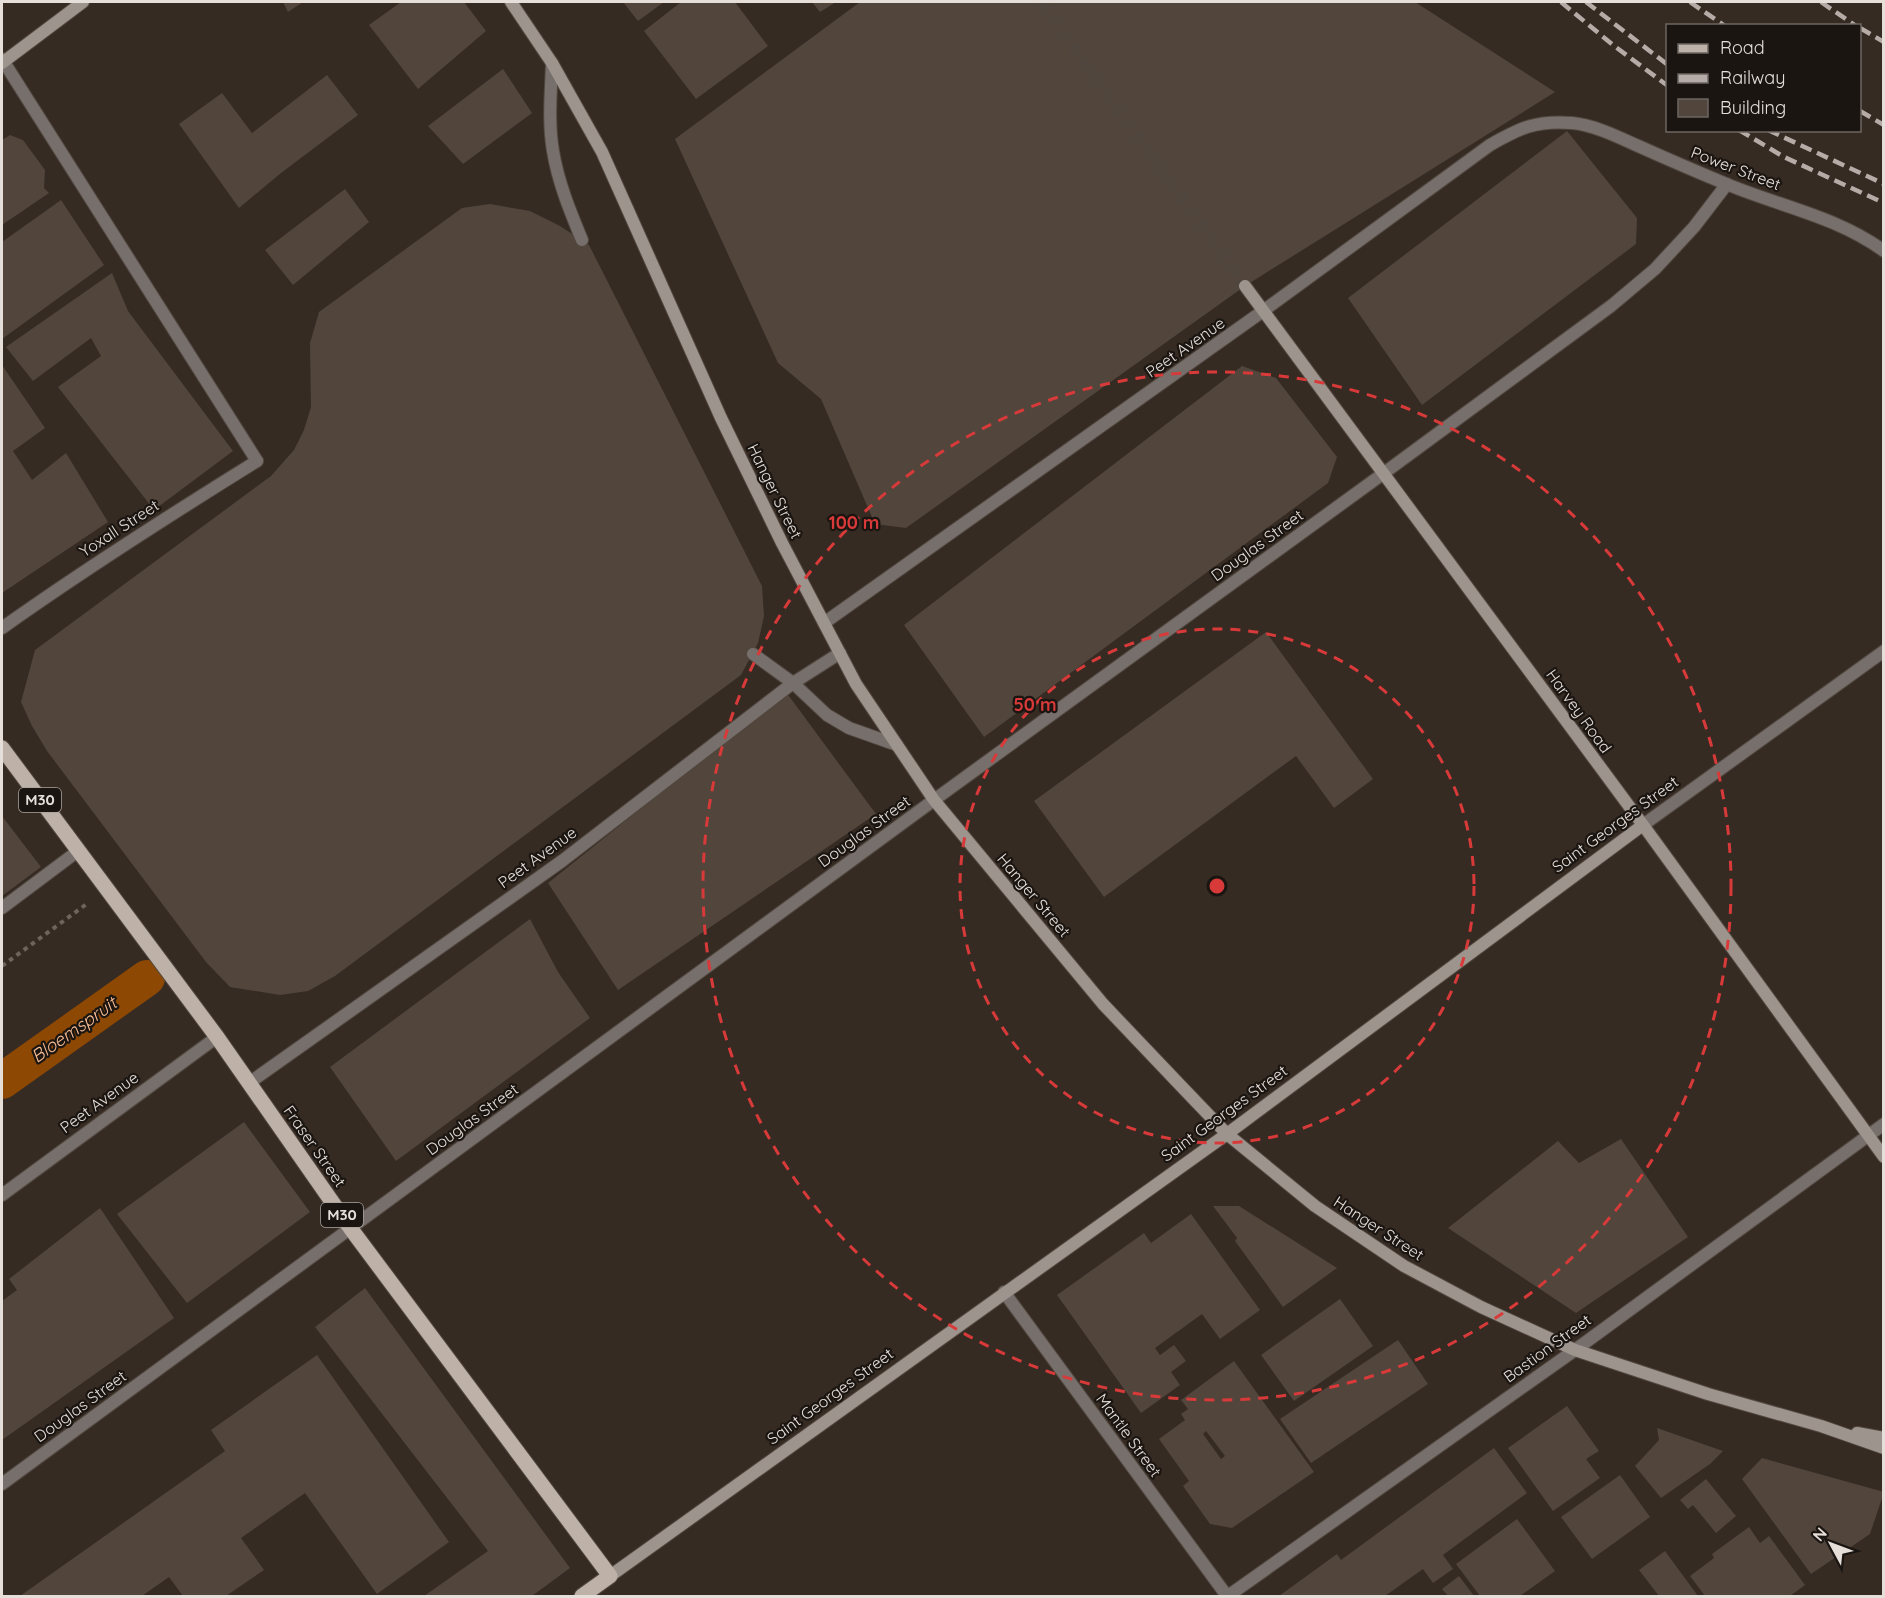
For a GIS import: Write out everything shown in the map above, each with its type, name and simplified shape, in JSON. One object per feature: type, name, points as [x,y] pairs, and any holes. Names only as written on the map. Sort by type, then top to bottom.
[{"type":"main road","points":[[2,61],[83,2]]},
{"type":"main road","name":"Hanger Street","points":[[511,2],[552,63],[602,152],[721,418],[782,543],[856,684],[934,800],[1103,1004],[1227,1134],[1315,1206],[1404,1266],[1481,1307],[1575,1350],[1708,1394],[1821,1426],[1884,1448]]},
{"type":"main road","name":"Harvey Road","points":[[1245,286],[1643,825],[1884,1157]]},
{"type":"main road","name":"M30","points":[[2,748],[78,852]]},
{"type":"main road","name":"Saint Georges Street","points":[[582,1596],[1227,1134],[1643,825]]},
{"type":"main road","name":"Fraser Street","points":[[78,852],[217,1037],[351,1229],[610,1576]]},
{"type":"main road","points":[[1821,1426],[1884,1438]]},
{"type":"street","name":"Yoxall Street","points":[[2,61],[257,461],[146,530],[2,628]]},
{"type":"street","points":[[552,63],[550,114],[553,150],[563,194],[582,240]]},
{"type":"street","name":"Peet Avenue","points":[[824,623],[1263,311],[1490,145],[1518,129],[1542,122],[1574,123]]},
{"type":"street","name":"Power Street","points":[[1574,123],[1602,130],[1727,184],[1819,216],[1866,238],[1884,251]]},
{"type":"street","name":"Douglas Street","points":[[2,1484],[1611,306],[1655,269],[1694,227],[1727,184]]},
{"type":"street","name":"Saint Georges Street","points":[[1643,825],[1884,651]]},
{"type":"street","name":"Peet Avenue","points":[[249,1083],[562,861],[793,683],[840,653]]},
{"type":"street","points":[[753,654],[793,683],[826,715],[849,728],[897,745]]},
{"type":"street","points":[[2,908],[78,852]]},
{"type":"street","name":"Peet Avenue","points":[[2,1195],[217,1037]]},
{"type":"street","name":"Bastion Street","points":[[1228,1596],[1575,1350],[1884,1124]]},
{"type":"street","name":"Mantle Street","points":[[1004,1292],[1228,1596]]},
{"type":"path","points":[[2,966],[106,889]]},
{"type":"building","points":[[283,2],[303,2],[288,12]]},
{"type":"building","points":[[401,2],[464,2],[486,31],[418,89],[369,25]]},
{"type":"building","points":[[623,2],[664,2],[638,21]]},
{"type":"building","points":[[681,2],[735,2],[768,46],[696,99],[644,31]]},
{"type":"building","points":[[812,2],[836,2],[820,12]]},
{"type":"building","points":[[860,2],[1415,2],[1555,92],[1245,286],[906,528],[875,524],[821,399],[778,363],[675,139]]},
{"type":"building","points":[[503,69],[532,113],[463,164],[428,126]]},
{"type":"building","points":[[327,75],[358,115],[239,208],[179,124],[222,93],[252,133]]},
{"type":"building","points":[[1567,131],[1637,218],[1636,244],[1422,405],[1348,298]]},
{"type":"building","points":[[10,135],[23,140],[45,170],[44,188],[49,193],[2,225],[2,140]]},
{"type":"building","points":[[345,189],[369,222],[293,285],[265,250]]},
{"type":"building","points":[[61,200],[104,265],[2,339],[2,242]]},
{"type":"building","points":[[490,204],[530,211],[560,226],[589,245],[762,586],[764,616],[758,643],[741,675],[335,976],[308,991],[280,995],[230,987],[206,962],[47,751],[32,726],[21,702],[35,650],[271,476],[294,450],[304,430],[311,407],[310,343],[319,312],[462,208]]},
{"type":"building","points":[[112,273],[128,311],[233,451],[154,510],[58,387],[101,356],[91,338],[33,381],[6,347]]},
{"type":"building","points":[[2,365],[45,428],[13,451],[32,480],[66,453],[108,522],[2,593]]},
{"type":"building","points":[[1242,366],[1276,378],[1337,457],[1328,483],[984,737],[904,625]]},
{"type":"building","points":[[1266,632],[1373,779],[1334,808],[1296,756],[1104,897],[1034,801]]},
{"type":"building","points":[[786,692],[876,814],[618,990],[548,883]]},
{"type":"building","points":[[2,816],[41,867],[2,896]]},
{"type":"building","points":[[530,919],[558,972],[590,1018],[396,1161],[330,1067]]},
{"type":"building","points":[[244,1122],[310,1212],[187,1303],[117,1214]]},
{"type":"building","points":[[1621,1139],[1688,1237],[1576,1313],[1448,1228],[1558,1141],[1579,1163]]},
{"type":"building","points":[[1213,1206],[1239,1206],[1337,1268],[1283,1307],[1235,1241],[1237,1238]]},
{"type":"building","points":[[100,1208],[174,1318],[2,1440],[2,1301],[17,1290],[9,1279]]},
{"type":"building","points":[[1191,1214],[1260,1310],[1220,1339],[1202,1314],[1155,1348],[1160,1355],[1174,1345],[1186,1361],[1171,1372],[1180,1385],[1141,1413],[1057,1295],[1144,1233],[1151,1243]]},
{"type":"building","points":[[365,1288],[570,1568],[532,1596],[424,1596],[488,1551],[315,1327]]},
{"type":"building","points":[[1340,1299],[1373,1346],[1294,1401],[1261,1355]]},
{"type":"building","points":[[1398,1340],[1428,1384],[1311,1463],[1280,1419]]},
{"type":"building","points":[[317,1355],[449,1542],[377,1594],[305,1493],[241,1538],[264,1570],[226,1596],[183,1596],[169,1577],[142,1596],[20,1596],[225,1451],[211,1430]]},
{"type":"building","points":[[1234,1361],[1314,1472],[1232,1528],[1210,1524],[1183,1486],[1189,1481],[1159,1439],[1185,1420],[1181,1414],[1188,1409],[1181,1400]],"holes":[[[1206,1431],[1225,1456],[1221,1459],[1203,1434]]]},
{"type":"building","points":[[1567,1406],[1599,1451],[1586,1459],[1600,1478],[1553,1511],[1508,1448]]},
{"type":"building","points":[[1657,1428],[1723,1451],[1710,1464],[1661,1498],[1635,1466],[1659,1440]]},
{"type":"building","points":[[1494,1448],[1527,1493],[1443,1555],[1453,1569],[1433,1583],[1423,1569],[1385,1596],[1279,1596],[1337,1554],[1341,1560]]},
{"type":"building","points":[[1762,1458],[1884,1492],[1870,1534],[1811,1574],[1742,1479]]},
{"type":"building","points":[[1620,1475],[1650,1517],[1592,1559],[1561,1517]]},
{"type":"building","points":[[1706,1479],[1736,1516],[1716,1533],[1693,1505],[1688,1509],[1680,1500]]},
{"type":"building","points":[[1517,1519],[1555,1571],[1520,1596],[1480,1596],[1456,1564]]},
{"type":"building","points":[[1749,1527],[1760,1543],[1769,1536],[1805,1585],[1790,1596],[1705,1596],[1690,1576],[1714,1558],[1712,1554]]},
{"type":"building","points":[[1665,1551],[1698,1596],[1659,1596],[1639,1570]]},
{"type":"building","points":[[1459,1576],[1474,1596],[1448,1596],[1442,1589]]},
{"type":"waterway","name":"Bloemspruit","points":[[2,1081],[147,978]]},
{"type":"tunnel","points":[[1041,2],[1245,286]]},
{"type":"railway","points":[[1561,2],[1666,85]]},
{"type":"railway","points":[[1586,2],[1666,63]]},
{"type":"railway","points":[[1690,2],[1722,24]]},
{"type":"railway","points":[[1821,2],[1853,24]]},
{"type":"railway","points":[[1861,29],[1884,42]]},
{"type":"railway","points":[[1861,112],[1884,125]]},
{"type":"railway","points":[[1742,132],[1784,157],[1884,203]]},
{"type":"railway","points":[[1772,132],[1884,184]]}]
